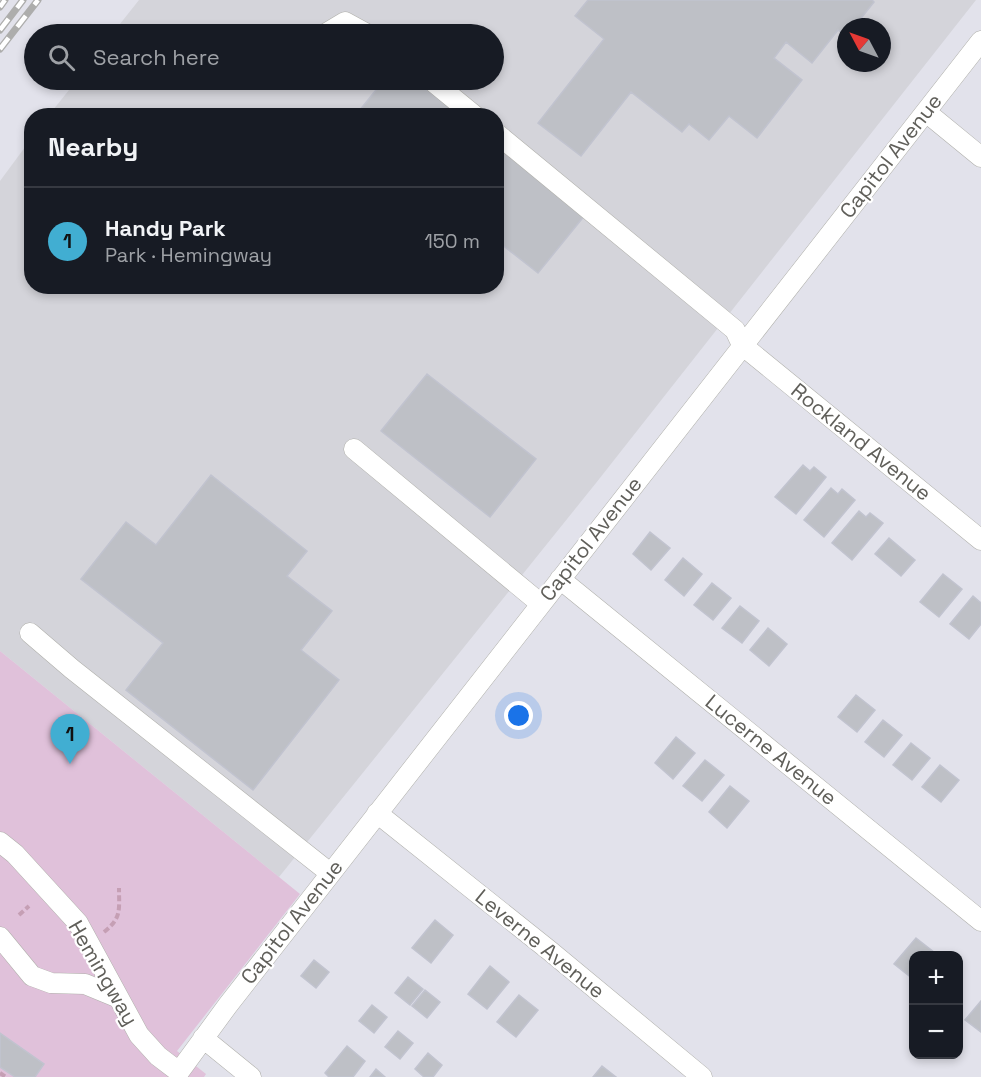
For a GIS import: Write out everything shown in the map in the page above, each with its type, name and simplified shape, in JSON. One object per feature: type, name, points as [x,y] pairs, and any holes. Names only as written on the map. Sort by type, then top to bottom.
[{"type":"street","name":"Capitol Avenue","points":[[203,1038],[981,40]]},
{"type":"street","points":[[443,90],[465,108]]},
{"type":"street","points":[[926,112],[981,157]]},
{"type":"street","name":"Rockland Avenue","points":[[504,140],[735,330],[742,345],[981,540]]},
{"type":"street","points":[[354,449],[541,604]]},
{"type":"street","name":"Lucerne Avenue","points":[[560,579],[981,921]]},
{"type":"street","points":[[30,633],[72,669],[330,873]]},
{"type":"street","name":"Leverne Avenue","points":[[377,813],[702,1077]]},
{"type":"street","name":"Hemingway","points":[[0,843],[15,854],[78,922],[139,1035],[158,1056],[178,1074],[203,1038]]},
{"type":"street","points":[[0,937],[32,976],[51,983],[85,984],[119,998]]},
{"type":"street","points":[[203,1038],[251,1077]]},
{"type":"path","points":[[90,946],[118,918],[119,888]]},
{"type":"path","points":[[19,915],[29,906]]},
{"type":"path","points":[[0,1072],[6,1077]]},
{"type":"shaded area","points":[[139,0],[976,0],[596,483],[279,877],[0,651],[0,181],[24,148],[24,294],[504,294],[504,108],[55,108],[69,90],[504,90],[504,24],[120,24]]},
{"type":"shaded area","points":[[0,651],[300,894],[177,1051],[206,1074],[204,1077],[0,1077]]},
{"type":"building","points":[[588,0],[872,0],[874,2],[861,18],[837,18],[837,31],[812,63],[786,42],[774,58],[802,80],[757,138],[729,116],[709,140],[689,124],[682,132],[631,92],[581,156],[538,123],[604,39],[575,16]]},
{"type":"building","points":[[376,90],[427,90],[450,108],[361,108]]},
{"type":"building","points":[[504,151],[585,215],[538,273],[504,246]]},
{"type":"building","points":[[427,374],[536,459],[490,517],[381,431]]},
{"type":"building","points":[[803,465],[810,471],[814,467],[826,477],[796,514],[775,497]]},
{"type":"building","points":[[211,475],[307,551],[287,576],[332,611],[301,650],[339,680],[253,790],[126,690],[163,643],[81,579],[126,522],[156,545]]},
{"type":"building","points":[[831,488],[838,494],[842,489],[855,500],[824,537],[804,520]]},
{"type":"building","points":[[859,511],[866,517],[870,513],[883,523],[852,560],[832,543]]},
{"type":"building","points":[[650,532],[670,548],[651,570],[633,554]]},
{"type":"building","points":[[889,538],[915,560],[901,576],[875,554]]},
{"type":"building","points":[[683,558],[702,574],[684,596],[665,580]]},
{"type":"building","points":[[943,574],[962,589],[939,617],[920,602]]},
{"type":"building","points":[[712,583],[731,598],[713,620],[694,605]]},
{"type":"building","points":[[973,596],[981,603],[981,624],[969,639],[950,624]]},
{"type":"building","points":[[740,606],[759,621],[742,643],[722,628]]},
{"type":"building","points":[[768,628],[787,644],[769,666],[750,650]]},
{"type":"building","points":[[856,695],[875,710],[857,732],[838,717]]},
{"type":"building","points":[[883,720],[902,735],[884,757],[865,742]]},
{"type":"building","points":[[676,737],[695,753],[673,779],[655,763]]},
{"type":"building","points":[[911,743],[930,758],[912,780],[893,765]]},
{"type":"building","points":[[705,760],[724,775],[702,801],[683,786]]},
{"type":"building","points":[[940,765],[959,780],[941,802],[922,787]]},
{"type":"building","points":[[730,786],[749,801],[727,828],[709,812]]},
{"type":"building","points":[[435,920],[453,935],[431,963],[412,948]]},
{"type":"building","points":[[916,938],[932,951],[909,951],[909,976],[894,964]]},
{"type":"building","points":[[314,960],[329,972],[316,988],[301,976]]},
{"type":"building","points":[[490,966],[509,982],[487,1009],[468,994]]},
{"type":"building","points":[[408,977],[423,989],[410,1005],[395,993]]},
{"type":"building","points":[[425,990],[440,1002],[427,1018],[412,1006]]},
{"type":"building","points":[[519,995],[538,1010],[516,1037],[497,1022]]},
{"type":"building","points":[[981,1001],[981,1032],[965,1020]]},
{"type":"building","points":[[372,1005],[387,1017],[374,1033],[359,1021]]},
{"type":"building","points":[[398,1031],[413,1043],[400,1059],[385,1047]]},
{"type":"building","points":[[0,1033],[44,1064],[35,1077],[15,1077],[0,1067]]},
{"type":"building","points":[[347,1046],[365,1061],[353,1077],[329,1077],[325,1073]]},
{"type":"building","points":[[428,1053],[442,1065],[433,1077],[424,1077],[415,1069]]},
{"type":"building","points":[[602,1066],[616,1077],[593,1077]]},
{"type":"building","points":[[376,1069],[385,1077],[370,1077]]},
{"type":"railway","points":[[0,7],[5,0]]},
{"type":"railway","points":[[0,30],[23,0]]},
{"type":"railway","points":[[0,49],[38,0]]},
{"type":"place","name":"Handy Park","points":[[70,764]]}]
